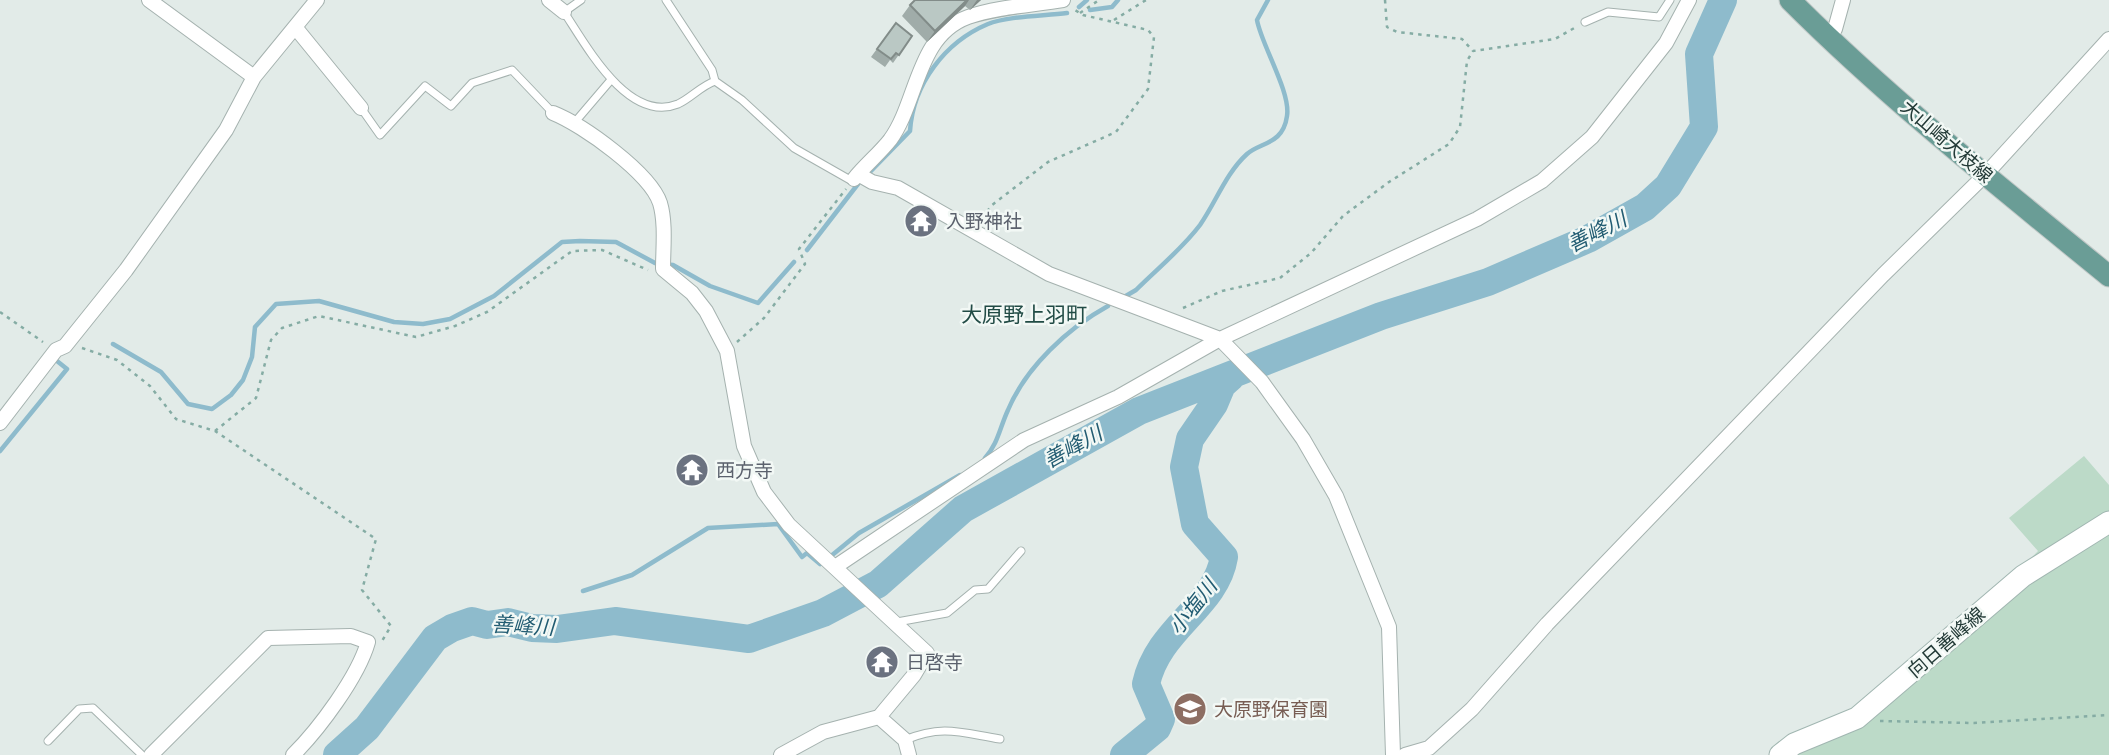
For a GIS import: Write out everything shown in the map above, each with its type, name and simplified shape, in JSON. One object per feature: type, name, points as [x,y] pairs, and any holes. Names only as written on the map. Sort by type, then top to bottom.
[{"type":"main road","name":"大山崎大枝線","points":[[1790,0],[1828,38],[1985,175],[2109,276]]},
{"type":"main road","name":"向日善峰線","points":[[1780,755],[1794,744],[1857,718],[1890,693],[1927,655],[2023,576],[2109,522]]},
{"type":"street","points":[[149,0],[254,77]]},
{"type":"street","points":[[0,422],[125,270],[226,130],[254,77],[317,0]]},
{"type":"street","points":[[549,0],[564,12]]},
{"type":"street","points":[[838,570],[1024,440],[1118,397],[1223,341],[1477,219],[1542,181],[1592,137],[1666,43],[1689,0]]},
{"type":"street","points":[[1828,38],[1835,29],[1843,0]]},
{"type":"street","points":[[1068,4],[967,17],[946,31],[916,75],[900,123],[890,140],[855,177],[898,188],[975,229],[1049,274],[1223,341],[1262,382],[1303,439],[1336,496],[1389,627],[1393,755]]},
{"type":"street","points":[[295,27],[361,108]]},
{"type":"street","points":[[1405,755],[1433,751],[1547,624],[1761,400],[1985,175],[2109,39]]},
{"type":"street","points":[[553,113],[575,122],[655,191],[662,215],[663,265],[706,311],[727,351],[744,446],[764,492],[789,525],[897,622],[927,653],[914,675],[879,717],[823,732],[781,755]]},
{"type":"street","points":[[150,755],[268,638],[351,636],[368,642],[352,676],[305,743],[293,755]]},
{"type":"street","points":[[879,717],[907,748]]},
{"type":"lane","points":[[581,0],[564,12],[610,81],[650,106],[677,104],[715,81]]},
{"type":"lane","points":[[666,0],[712,70],[715,81],[742,100],[794,148],[855,177]]},
{"type":"lane","points":[[1585,22],[1608,12],[1658,17],[1670,0]]},
{"type":"lane","points":[[361,108],[380,135],[425,86],[451,106],[472,83],[512,70],[553,113]]},
{"type":"lane","points":[[575,122],[610,81]]},
{"type":"lane","points":[[897,622],[947,613],[975,590],[988,589],[1021,551]]},
{"type":"lane","points":[[48,741],[79,709],[93,708],[142,755]]},
{"type":"lane","points":[[907,748],[927,731],[956,729],[1000,739]]},
{"type":"path","points":[[1080,13],[1099,0]]},
{"type":"path","points":[[1114,20],[1146,0]]},
{"type":"path","points":[[1385,0],[1387,27],[1396,32],[1462,40],[1473,51]]},
{"type":"path","points":[[975,229],[992,205],[1048,162],[1116,132],[1148,89],[1154,37],[1148,30],[1080,13],[1068,4]]},
{"type":"path","points":[[1473,51],[1555,39],[1585,22]]},
{"type":"path","points":[[1164,317],[1222,291],[1280,278],[1311,253],[1343,216],[1389,182],[1449,144],[1460,127],[1467,61],[1473,51]]},
{"type":"path","points":[[727,351],[764,318],[805,264],[799,249],[855,177]]},
{"type":"path","points":[[215,431],[256,398],[271,340],[282,328],[319,316],[416,337],[455,326],[487,312],[572,251],[602,250],[646,270],[663,265]]},
{"type":"path","points":[[0,312],[60,348],[89,349],[117,360],[150,386],[176,419],[215,431],[376,539],[362,590],[391,626],[384,640],[368,642]]},
{"type":"path","points":[[1872,721],[1973,723],[2109,715]]},
{"type":"green space","points":[[2084,456],[2109,485],[2109,755],[1792,755],[1826,742],[1901,694],[2038,551],[2009,518]]},
{"type":"building","points":[[915,0],[967,0],[935,31],[910,5]]},
{"type":"building","points":[[896,23],[912,36],[899,55],[896,53],[891,59],[877,49]]},
{"type":"waterway","points":[[1079,7],[1087,0]]},
{"type":"waterway","points":[[1090,10],[1112,7],[1118,0]]},
{"type":"waterway","points":[[1124,297],[1136,290],[1193,234],[1227,179],[1247,154],[1276,138],[1285,125],[1285,94],[1257,20],[1268,0]]},
{"type":"waterway","name":"善峰川","points":[[337,755],[367,728],[435,638],[452,628],[472,621],[487,625],[508,622],[532,628],[557,629],[615,621],[749,639],[823,613],[878,584],[963,509],[1139,411],[1381,316],[1488,282],[1588,239],[1645,207],[1668,186],[1704,127],[1699,54],[1723,0]]},
{"type":"waterway","points":[[870,172],[910,131],[917,97],[925,81],[945,53],[958,42],[996,21],[1067,13]]},
{"type":"waterway","points":[[807,250],[858,184]]},
{"type":"waterway","points":[[113,344],[161,372],[188,404],[212,409],[231,395],[243,380],[252,357],[255,327],[276,304],[319,301],[394,322],[423,324],[450,319],[494,296],[562,242],[616,242],[655,263],[673,265],[710,286],[758,303],[794,262]]},
{"type":"waterway","points":[[985,458],[996,441],[1016,394],[1037,364],[1078,325],[1108,306]]},
{"type":"waterway","points":[[0,451],[67,369],[57,361]]},
{"type":"waterway","name":"小塩川","points":[[1124,755],[1157,728],[1161,719],[1146,684],[1152,665],[1162,648],[1210,590],[1219,575],[1224,557],[1195,524],[1184,467],[1190,439],[1214,404],[1222,385],[1231,377]]},
{"type":"waterway","points":[[831,556],[859,533],[960,475]]},
{"type":"waterway","points":[[583,591],[632,575],[708,528],[778,524],[802,557],[807,553],[820,564]]},
{"type":"place","name":"入野神社","points":[[921,221]]},
{"type":"place","name":"西方寺","points":[[692,470]]},
{"type":"place","name":"日啓寺","points":[[882,662]]},
{"type":"place","name":"大原野保育園","points":[[1190,709]]},
{"type":"district","name":"大原野上羽町","points":[[1024,315]]}]
